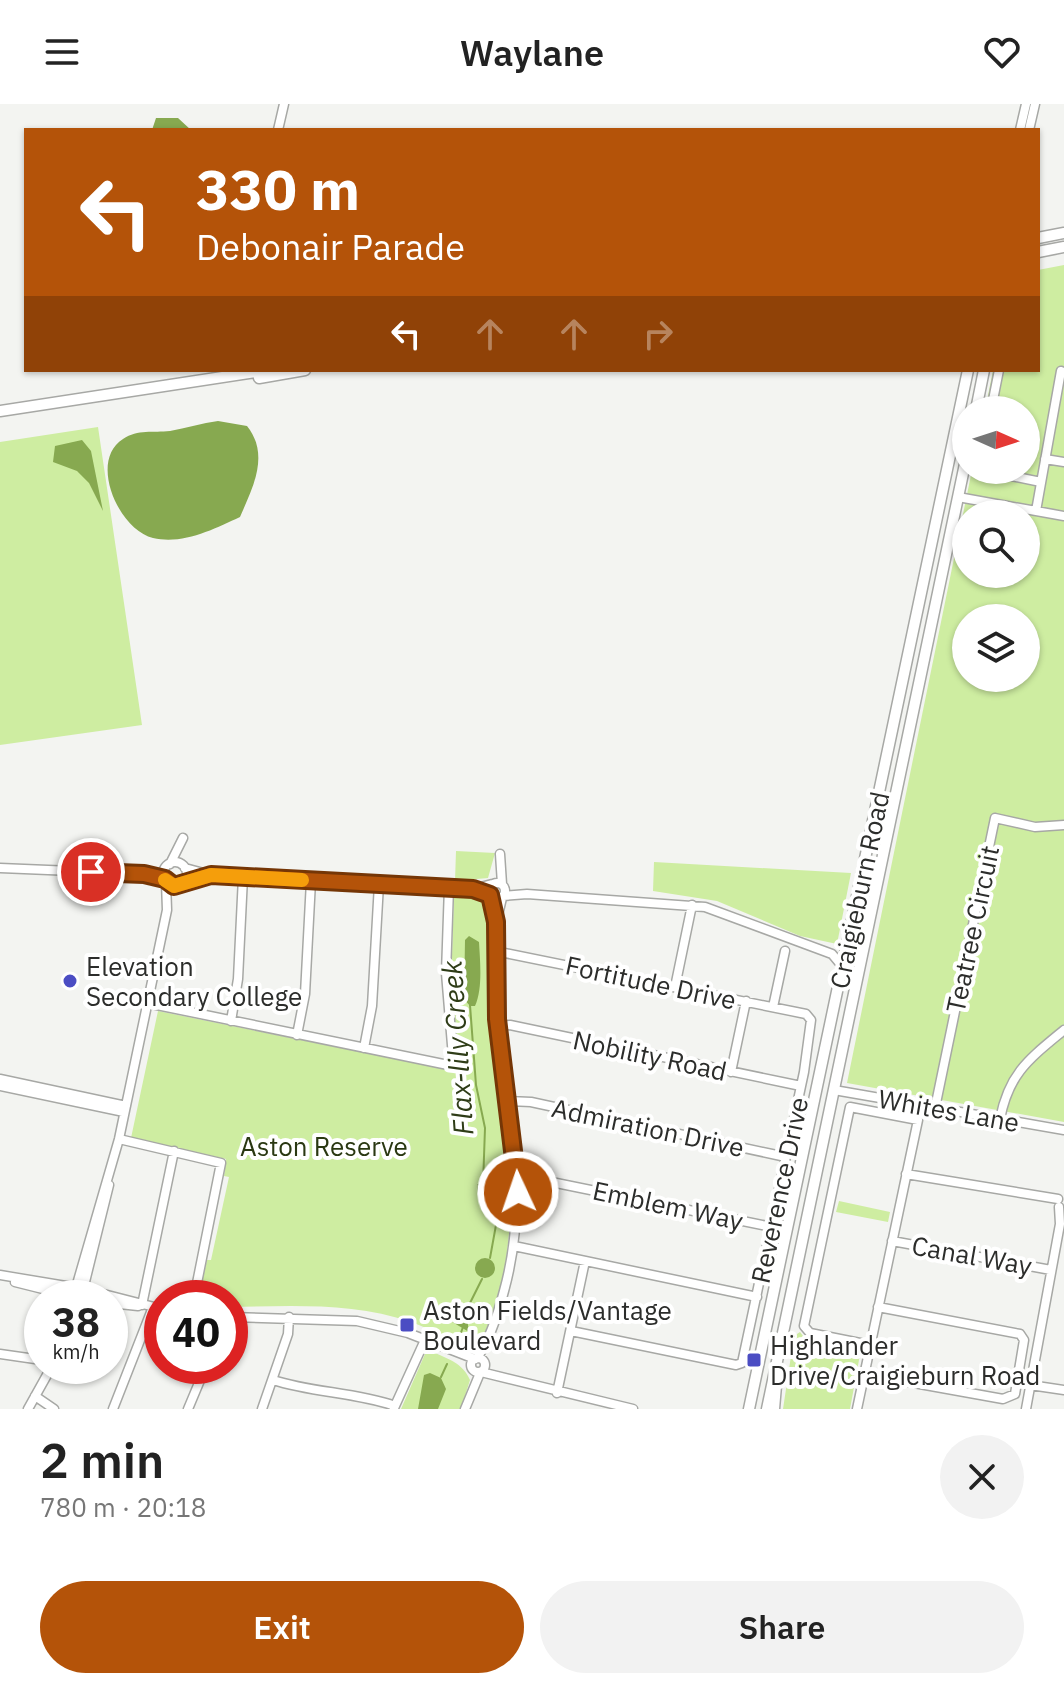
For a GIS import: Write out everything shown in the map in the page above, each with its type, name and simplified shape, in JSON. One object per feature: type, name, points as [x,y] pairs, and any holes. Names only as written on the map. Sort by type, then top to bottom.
[{"type":"main road","points":[[1040,238],[1064,233]]},
{"type":"main road","points":[[1040,252],[1060,248]]},
{"type":"main road","points":[[1040,258],[1060,248]]},
{"type":"main road","points":[[91,398],[252,372]]},
{"type":"main road","points":[[0,411],[228,375],[274,372]]},
{"type":"main road","name":"Craigieburn Road","points":[[748,1407],[968,372]]},
{"type":"main road","points":[[979,396],[984,372]]},
{"type":"main road","name":"Craigieburn Road","points":[[767,1409],[961,484]]},
{"type":"street","points":[[278,128],[284,104]]},
{"type":"street","points":[[1020,128],[1026,104]]},
{"type":"street","points":[[1029,128],[1035,104]]},
{"type":"street","points":[[1038,500],[1060,401],[1061,371]]},
{"type":"street","points":[[994,396],[999,372]]},
{"type":"street","points":[[1045,459],[1064,462]]},
{"type":"street","points":[[958,497],[975,500]]},
{"type":"street","points":[[1040,512],[1064,516]]},
{"type":"street","name":"Teatree Circuit","points":[[935,1108],[995,818],[1035,827],[1064,825]]},
{"type":"street","points":[[84,1280],[104,1216],[113,1160],[167,910],[166,873],[183,838],[182,883],[167,910]]},
{"type":"street","points":[[465,1409],[502,1298],[514,1246],[517,1175],[498,1026],[495,951],[500,856]]},
{"type":"street","points":[[0,868],[144,874],[166,873],[184,866],[211,875],[449,887],[692,905],[733,914],[791,941],[832,954],[842,967]]},
{"type":"street","points":[[166,873],[182,883],[211,875]]},
{"type":"street","points":[[231,1021],[238,979],[243,877]]},
{"type":"street","points":[[297,1035],[305,994],[311,881]]},
{"type":"street","points":[[364,1048],[372,1006],[379,884]]},
{"type":"street","points":[[147,1003],[441,1065],[453,1061],[446,973],[449,887]]},
{"type":"street","points":[[675,987],[692,905]]},
{"type":"street","points":[[832,954],[847,947]]},
{"type":"street","name":"Fortitude Drive","points":[[495,951],[806,1014]]},
{"type":"street","points":[[773,1007],[785,951]]},
{"type":"street","points":[[731,1072],[746,1001]]},
{"type":"street","name":"Reverence Drive","points":[[571,1331],[739,1365],[744,1359],[801,1086],[811,1022],[806,1014]]},
{"type":"street","name":"Nobility Road","points":[[498,1026],[510,1025],[801,1086]]},
{"type":"street","points":[[1000,1119],[1009,1084],[1016,1072],[1064,1030]]},
{"type":"street","points":[[0,1079],[125,1109]]},
{"type":"street","points":[[0,1086],[125,1109]]},
{"type":"street","name":"Whites Lane","points":[[834,1090],[1064,1130]]},
{"type":"street","name":"Admiration Drive","points":[[509,1101],[531,1102],[786,1157]]},
{"type":"street","points":[[857,1409],[918,1120],[850,1107],[804,1326],[810,1333],[870,1345]]},
{"type":"street","points":[[119,1139],[216,1159],[222,1166],[198,1280]]},
{"type":"street","points":[[142,1305],[174,1151]]},
{"type":"street","points":[[906,1174],[1061,1202],[1060,1224],[1026,1409]]},
{"type":"street","name":"Emblem Way","points":[[517,1175],[772,1227]]},
{"type":"street","name":"Canal Way","points":[[892,1241],[1051,1270]]},
{"type":"street","points":[[514,1246],[757,1297]]},
{"type":"street","points":[[557,1393],[585,1261]]},
{"type":"street","points":[[0,1276],[24,1282]]},
{"type":"street","points":[[128,1303],[142,1305]]},
{"type":"street","points":[[128,1304],[142,1305]]},
{"type":"street","points":[[864,1374],[1007,1400],[1015,1394],[1024,1340],[1020,1334],[878,1307]]},
{"type":"street","points":[[248,1317],[357,1321],[425,1340],[498,1375],[557,1393],[633,1409]]},
{"type":"street","points":[[262,1409],[288,1334],[289,1317]]},
{"type":"street","points":[[113,1409],[144,1339]]},
{"type":"street","points":[[273,1380],[303,1389],[354,1394],[394,1407],[425,1340]]},
{"type":"street","points":[[775,1409],[781,1345]]},
{"type":"street","points":[[0,1354],[24,1358]]},
{"type":"street","points":[[28,1409],[40,1384]]},
{"type":"street","points":[[188,1409],[198,1384]]},
{"type":"street","points":[[1030,1385],[1064,1390]]},
{"type":"street","points":[[35,1396],[54,1409]]},
{"type":"green space","points":[[1064,265],[1064,1122],[847,1083],[952,568],[952,588],[1040,588],[1040,500],[966,500],[969,484],[1040,484],[1040,396],[988,396],[993,372],[1040,372],[1040,270]]},
{"type":"green space","points":[[98,427],[142,725],[0,745],[0,442]]},
{"type":"green space","points":[[456,851],[495,853],[488,878],[455,881]]},
{"type":"green space","points":[[654,862],[851,873],[837,944],[800,936],[717,901],[653,891]]},
{"type":"green space","name":"Aston Reserve","points":[[474,893],[486,899],[492,910],[490,985],[513,1198],[503,1288],[478,1349],[472,1352],[419,1325],[366,1311],[248,1307],[248,1280],[202,1280],[207,1260],[211,1260],[229,1177],[224,1176],[226,1159],[131,1138],[158,1011],[460,1072],[451,985],[454,895]]},
{"type":"green space","points":[[839,1201],[890,1212],[888,1222],[836,1212]]},
{"type":"green space","points":[[800,1332],[803,1336],[861,1349],[850,1409],[783,1409],[794,1336]]},
{"type":"green space","points":[[433,1352],[459,1366],[470,1380],[461,1409],[401,1409],[425,1354]]},
{"type":"shaded area","points":[[156,118],[178,118],[189,128],[153,128]]},
{"type":"shaded area","points":[[218,421],[247,426],[257,448],[257,471],[240,517],[187,538],[164,540],[141,532],[119,509],[112,494],[108,463],[113,449],[134,434],[170,431]]},
{"type":"shaded area","points":[[82,440],[91,451],[103,511],[89,483],[77,471],[53,462],[55,446]]},
{"type":"shaded area","points":[[469,936],[479,942],[480,983],[475,1006],[470,1006],[464,999],[465,940]]},
{"type":"shaded area","points":[[489,1183],[497,1190],[496,1225],[482,1211],[477,1188],[477,1184]]},
{"type":"shaded area","points":[[485,1258],[492,1261],[495,1268],[492,1275],[485,1278],[478,1275],[475,1268],[478,1261]]},
{"type":"shaded area","points":[[466,1311],[469,1332],[444,1317]]},
{"type":"shaded area","points":[[430,1373],[441,1378],[446,1389],[438,1409],[418,1409],[424,1375]]},
{"type":"waterway","name":"Flax-lily Creek","points":[[470,1005],[476,1085],[485,1128],[483,1185]]},
{"type":"waterway","name":"Flax-lily Creek","points":[[490,1258],[496,1225]]},
{"type":"waterway","name":"Flax-lily Creek","points":[[465,1313],[482,1279]]},
{"type":"waterway","name":"Flax-lily Creek","points":[[458,1341],[463,1327]]},
{"type":"waterway","name":"Flax-lily Creek","points":[[441,1377],[447,1364]]},
{"type":"slow traffic","points":[[165,880],[174,886],[211,875],[302,880]]},
{"type":"place","name":"Elevation Secondary College","points":[[70,981]]},
{"type":"place","name":"Aston Fields/Vantage Boulevard","points":[[407,1325]]},
{"type":"place","name":"Highlander Drive/Craigieburn Road","points":[[754,1360]]},
{"type":"route","points":[[91,872],[144,874],[165,879],[174,886],[211,875],[473,889],[490,895],[496,922],[494,970],[497,1019],[516,1153],[518,1192]]}]
